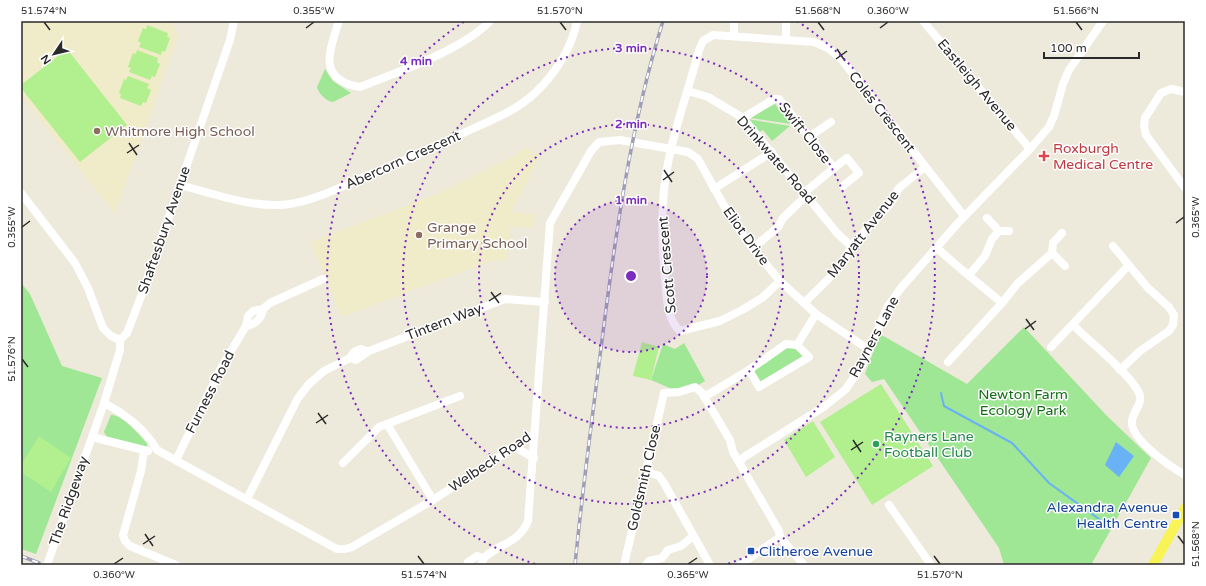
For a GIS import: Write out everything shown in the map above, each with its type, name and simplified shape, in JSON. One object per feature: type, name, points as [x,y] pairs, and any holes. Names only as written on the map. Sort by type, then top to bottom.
[{"type":"main road","points":[[1153,565],[1185,508]]},
{"type":"street","name":"Shaftesbury Avenue","points":[[92,436],[120,350],[120,340],[127,333],[180,185],[230,40],[234,21]]},
{"type":"street","points":[[339,21],[328,61],[331,70],[339,79],[350,86],[360,87],[426,60],[456,45],[474,35],[490,21]]},
{"type":"street","name":"Abercorn Crescent","points":[[180,185],[236,200],[275,204],[290,204],[321,196],[423,152],[519,106],[535,93],[556,68],[568,48],[577,21]]},
{"type":"street","points":[[734,21],[734,36]]},
{"type":"street","points":[[786,21],[786,40]]},
{"type":"street","name":"Eastleigh Avenue","points":[[923,21],[1030,149]]},
{"type":"street","name":"Rayners Lane","points":[[740,462],[744,457],[837,397],[854,378],[888,306],[936,247],[964,216],[1030,149],[1049,127],[1069,70],[1103,21]]},
{"type":"street","name":"Coles Crescent","points":[[672,149],[703,41],[713,35],[814,42],[828,48],[842,60],[964,216]]},
{"type":"street","points":[[1185,92],[1171,89],[1161,93],[1145,118],[1144,126],[1146,135],[1185,188]]},
{"type":"street","name":"Drinkwater Road","points":[[688,91],[708,97],[743,118],[806,193],[837,233],[851,246]]},
{"type":"street","name":"Swift Close","points":[[743,118],[774,99],[780,99],[834,168],[806,193],[782,218],[778,227],[753,248]]},
{"type":"street","points":[[810,137],[831,122]]},
{"type":"street","name":"Welbeck Road","points":[[104,403],[120,412],[136,425],[151,440],[157,450],[212,482],[247,499],[337,549],[345,549],[433,500],[534,434],[550,223],[591,151],[599,142],[620,140],[672,149]]},
{"type":"street","name":"Eliot Drive","points":[[672,149],[688,152],[698,159],[714,189],[753,248],[780,281],[816,314],[868,349]]},
{"type":"street","name":"Scott Crescent","points":[[672,149],[662,204],[664,270],[669,313],[673,325],[680,331],[720,321],[762,298],[780,281]]},
{"type":"street","points":[[714,189],[772,152]]},
{"type":"street","points":[[834,168],[847,158],[859,173],[842,186]]},
{"type":"street","name":"Maryatt Avenue","points":[[804,303],[829,278],[849,254],[851,246],[890,203],[900,188],[925,167]]},
{"type":"street","points":[[21,193],[75,262],[88,288],[103,328],[110,336],[120,340]]},
{"type":"street","points":[[987,218],[999,232]]},
{"type":"street","points":[[969,275],[985,256],[992,239],[999,232],[1009,231]]},
{"type":"street","points":[[948,362],[1002,303],[1018,283],[1052,253],[1053,242],[1062,233]]},
{"type":"street","points":[[1113,246],[1128,266],[1169,307],[1174,315],[1174,325],[1169,331],[1140,351],[1120,370]]},
{"type":"street","points":[[936,247],[960,269],[1002,303]]},
{"type":"street","points":[[1052,253],[1064,266]]},
{"type":"street","points":[[1050,347],[1128,266]]},
{"type":"street","name":"Furness Road","points":[[176,460],[222,366],[246,326],[248,316],[253,311],[263,309],[270,303],[323,279]]},
{"type":"street","name":"Tintern Way","points":[[247,499],[298,398],[309,384],[324,370],[350,358],[357,350],[361,349],[367,351],[505,299],[545,302]]},
{"type":"street","points":[[797,345],[816,314]]},
{"type":"street","points":[[1073,324],[1120,370],[1140,394],[1140,402],[1132,422],[1135,432],[1163,461],[1185,475]]},
{"type":"street","points":[[749,370],[759,387],[809,357],[797,345],[786,344],[749,370],[704,397],[730,440],[733,452],[779,531],[780,537],[804,565]]},
{"type":"street","name":"Goldsmith Close","points":[[624,564],[664,393],[679,392],[695,387],[699,389],[704,397]]},
{"type":"street","points":[[343,463],[374,430],[460,396]]},
{"type":"street","points":[[387,424],[433,500]]},
{"type":"street","points":[[467,565],[468,562],[477,556],[482,561],[518,537],[525,530],[528,521],[534,458],[534,434]]},
{"type":"street","points":[[92,436],[144,451],[157,450]]},
{"type":"street","name":"The Ridgeway","points":[[46,565],[92,436]]},
{"type":"street","points":[[515,447],[534,458]]},
{"type":"street","points":[[144,451],[141,471],[123,535],[125,541],[130,546],[176,565]]},
{"type":"street","points":[[646,471],[659,476],[710,565]]},
{"type":"street","points":[[889,505],[930,565]]},
{"type":"street","points":[[646,565],[649,561],[662,558],[670,548],[681,546],[693,536]]},
{"type":"street","points":[[740,565],[780,537]]},
{"type":"shaded area","name":"Whitmore High School","points":[[21,21],[170,21],[179,34],[115,214],[21,96]]},
{"type":"shaded area","name":"Grange Primary School","points":[[526,148],[540,156],[512,212],[535,214],[533,228],[510,226],[507,260],[492,261],[342,317],[310,242],[447,190],[508,159]]},
{"type":"green space","points":[[147,25],[168,33],[167,37],[170,38],[165,52],[162,51],[161,55],[139,47],[141,43],[138,41],[143,28],[146,29]]},
{"type":"green space","points":[[67,49],[127,125],[80,162],[21,88],[21,85]]},
{"type":"green space","points":[[137,50],[158,58],[157,62],[160,64],[155,77],[152,76],[150,80],[129,72],[131,68],[128,67],[133,53],[136,54]]},
{"type":"green space","points":[[325,69],[333,81],[351,93],[333,102],[323,97],[317,87]]},
{"type":"green space","points":[[128,76],[149,84],[147,88],[151,90],[146,103],[143,102],[141,106],[120,98],[121,94],[119,93],[124,79],[126,80]]},
{"type":"green space","points":[[775,104],[791,124],[750,118]]},
{"type":"green space","points":[[747,119],[790,126],[772,141],[763,130],[758,133]]},
{"type":"green space","points":[[21,283],[30,294],[62,366],[102,378],[36,554],[21,549]]},
{"type":"green space","name":"Newton Farm Ecology Park","points":[[1024,327],[1107,416],[1151,458],[1091,565],[1004,565],[999,548],[884,379],[872,382],[865,374],[880,334],[967,384]]},
{"type":"green space","points":[[642,342],[659,347],[651,380],[633,376]]},
{"type":"green space","points":[[684,343],[705,381],[695,387],[679,392],[651,380],[663,344],[675,349]]},
{"type":"green space","points":[[792,344],[804,356],[763,385],[752,368]]},
{"type":"green space","name":"Rayners Lane Football Club","points":[[881,384],[933,466],[872,505],[820,422]]},
{"type":"green space","points":[[111,415],[125,421],[147,443],[147,447],[107,437],[104,432]]},
{"type":"green space","points":[[813,421],[835,457],[806,477],[784,440]]},
{"type":"green space","points":[[39,436],[71,458],[51,492],[21,472],[21,465]]},
{"type":"water","points":[[1116,442],[1134,456],[1119,477],[1105,465]]},
{"type":"waterway","points":[[941,393],[944,406],[1012,443],[1049,483],[1099,519],[1105,529]]},
{"type":"railway","points":[[575,565],[606,307],[618,224],[641,101],[663,21]]},
{"type":"railway","points":[[21,556],[39,563]]},
{"type":"place","name":"Whitmore High School","points":[[97,131]]},
{"type":"place","name":"Roxburgh Medical Centre","points":[[1044,156]]},
{"type":"place","name":"Grange Primary School","points":[[419,235]]},
{"type":"place","name":"Rayners Lane Football Club","points":[[876,444]]},
{"type":"place","name":"Alexandra Avenue Health Centre","points":[[1176,515]]},
{"type":"place","name":"Clitheroe Avenue","points":[[751,551]]}]
